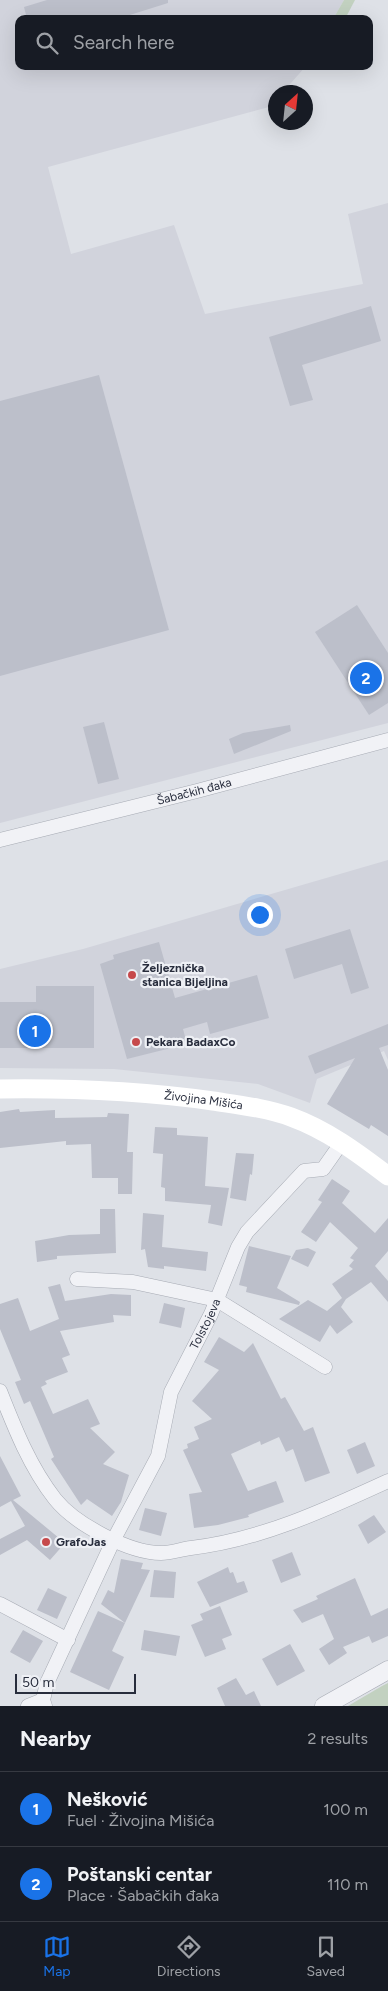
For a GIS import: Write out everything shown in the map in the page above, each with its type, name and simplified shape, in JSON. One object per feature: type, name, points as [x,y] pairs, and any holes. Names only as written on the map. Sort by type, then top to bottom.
[{"type":"main road","name":"Živojina Mišića","points":[[0,1089],[68,1088],[161,1094],[255,1108],[290,1117],[342,1142],[388,1176]]},
{"type":"street","name":"Šabačkih đaka","points":[[0,840],[388,740]]},
{"type":"street","name":"Tolstojeva","points":[[28,1706],[44,1703],[47,1683],[114,1539],[158,1456],[170,1392],[217,1300],[238,1248],[247,1232],[304,1171],[322,1169],[342,1142]]},
{"type":"street","points":[[77,1279],[133,1282],[217,1300],[325,1367]]},
{"type":"street","points":[[0,1391],[34,1467],[57,1500],[74,1516],[133,1548],[161,1553],[218,1545],[307,1517],[388,1481]]},
{"type":"street","points":[[0,1604],[68,1640]]},
{"type":"street","points":[[324,1706],[388,1670]]},
{"type":"shaded area","points":[[0,0],[344,0],[335,15],[15,15],[15,70],[302,70],[289,85],[268,85],[268,107],[48,167],[71,254],[174,225],[205,314],[363,284],[348,214],[388,203],[388,723],[0,823]]},
{"type":"shaded area","points":[[388,860],[388,1060],[384,1051],[317,1079],[310,1103],[258,1084],[114,1069],[0,1068],[0,969],[83,949]]},
{"type":"green space","points":[[344,0],[355,0],[347,15],[335,15]]},
{"type":"green space","points":[[388,1683],[388,1706],[348,1706],[382,1686]]},
{"type":"building","points":[[47,0],[168,0],[168,3],[130,15],[26,15],[24,7]]},
{"type":"building","points":[[371,306],[381,341],[302,365],[313,400],[290,406],[269,337]]},
{"type":"building","points":[[99,375],[169,630],[0,676],[0,401]]},
{"type":"building","points":[[357,605],[388,653],[388,703],[369,715],[315,632]]},
{"type":"building","points":[[104,722],[119,779],[98,784],[83,727]]},
{"type":"building","points":[[290,725],[291,731],[234,754],[229,739],[243,733]]},
{"type":"building","points":[[350,929],[369,988],[351,994],[342,964],[294,979],[285,949]]},
{"type":"building","points":[[159,942],[175,998],[257,975],[269,1018],[210,1034],[207,1022],[183,1029],[187,1044],[127,1059],[100,964],[114,959],[113,955]]},
{"type":"building","points":[[36,986],[94,986],[94,1048],[0,1048],[0,1002],[36,1002]]},
{"type":"building","points":[[388,1024],[388,1045],[379,1048],[388,1070],[388,1136],[371,1125],[369,1129],[327,1104],[355,1058],[315,1074],[308,1056]]},
{"type":"building","points":[[19,1109],[20,1112],[55,1110],[55,1118],[107,1117],[108,1113],[129,1114],[127,1152],[133,1152],[132,1194],[118,1194],[118,1178],[92,1178],[91,1144],[66,1145],[66,1141],[0,1148],[0,1112]]},
{"type":"building","points":[[155,1127],[177,1128],[177,1135],[208,1137],[205,1186],[229,1188],[222,1226],[208,1223],[211,1205],[165,1201],[165,1188],[161,1187],[163,1154],[153,1153]]},
{"type":"building","points":[[236,1153],[254,1154],[252,1175],[250,1174],[246,1201],[230,1198]]},
{"type":"building","points":[[332,1179],[350,1191],[342,1203],[375,1233],[388,1218],[388,1251],[375,1266],[388,1281],[388,1302],[371,1282],[346,1299],[341,1307],[353,1322],[337,1334],[330,1325],[320,1342],[279,1319],[308,1300],[327,1311],[342,1298],[332,1284],[353,1269],[349,1266],[354,1260],[350,1258],[358,1248],[330,1222],[316,1242],[301,1232],[322,1202],[318,1200]]},
{"type":"building","points":[[100,1209],[115,1209],[116,1253],[57,1256],[57,1259],[37,1262],[35,1241],[69,1235],[100,1234]]},
{"type":"building","points":[[143,1213],[164,1215],[162,1247],[208,1252],[206,1271],[164,1266],[164,1269],[148,1267],[145,1249],[141,1250]]},
{"type":"building","points":[[249,1246],[291,1256],[277,1288],[300,1302],[299,1305],[246,1292],[247,1287],[239,1285]]},
{"type":"building","points":[[308,1248],[316,1252],[308,1267],[291,1259],[296,1250]]},
{"type":"building","points":[[60,1284],[65,1301],[111,1294],[131,1295],[131,1316],[113,1315],[114,1322],[60,1331],[70,1355],[62,1358],[68,1372],[45,1381],[47,1384],[41,1387],[53,1414],[88,1399],[100,1424],[90,1428],[115,1452],[103,1464],[129,1475],[121,1502],[112,1516],[87,1499],[81,1505],[51,1459],[54,1457],[30,1401],[24,1404],[15,1382],[21,1380],[0,1329],[0,1304],[18,1298],[30,1331],[59,1319],[48,1287]]},
{"type":"building","points":[[164,1303],[185,1308],[181,1328],[159,1323]]},
{"type":"building","points":[[219,1337],[244,1352],[253,1343],[281,1399],[285,1397],[304,1431],[313,1427],[330,1473],[305,1482],[293,1449],[286,1452],[279,1437],[261,1445],[260,1441],[231,1454],[248,1491],[276,1481],[284,1502],[248,1515],[249,1517],[218,1525],[194,1528],[189,1494],[202,1492],[183,1450],[188,1448],[187,1444],[199,1439],[194,1427],[212,1419],[192,1401],[219,1370],[204,1362]]},
{"type":"building","points":[[365,1442],[375,1466],[357,1474],[347,1450]]},
{"type":"building","points":[[0,1456],[21,1496],[13,1500],[65,1543],[50,1560],[27,1540],[0,1555],[0,1539],[25,1526],[11,1501],[0,1507]]},
{"type":"building","points":[[145,1508],[167,1513],[161,1536],[139,1530]]},
{"type":"building","points":[[374,1515],[386,1532],[368,1544],[358,1525]]},
{"type":"building","points":[[292,1552],[301,1575],[281,1583],[272,1560]]},
{"type":"building","points":[[121,1559],[143,1563],[141,1569],[150,1570],[125,1623],[101,1604],[108,1590],[114,1593]]},
{"type":"building","points":[[228,1567],[230,1573],[233,1572],[237,1583],[244,1581],[248,1592],[210,1607],[197,1582]]},
{"type":"building","points":[[154,1570],[176,1572],[174,1598],[150,1597]]},
{"type":"building","points":[[355,1578],[371,1616],[388,1608],[388,1636],[372,1643],[369,1636],[343,1647],[347,1653],[329,1665],[319,1649],[334,1639],[323,1614],[302,1623],[293,1610],[318,1599],[316,1596]]},
{"type":"building","points":[[48,1588],[67,1597],[57,1619],[37,1610]]},
{"type":"building","points":[[220,1606],[232,1635],[222,1639],[226,1649],[205,1657],[191,1625],[203,1620],[200,1614]]},
{"type":"building","points":[[98,1611],[125,1623],[112,1651],[124,1657],[109,1690],[70,1672]]},
{"type":"building","points":[[23,1630],[43,1641],[30,1663],[10,1652]]},
{"type":"building","points":[[144,1630],[180,1636],[176,1656],[141,1650]]},
{"type":"building","points":[[290,1644],[305,1671],[277,1686],[262,1659]]},
{"type":"building","points":[[236,1678],[246,1695],[254,1691],[261,1706],[225,1706],[217,1688]]},
{"type":"place","name":"Poštanski centar","points":[[366,678]]},
{"type":"place","name":"Željeznička stanica Bijeljina","points":[[132,975]]},
{"type":"place","name":"Nešković","points":[[35,1031]]},
{"type":"place","name":"Pekara BadaxCo","points":[[136,1042]]},
{"type":"place","name":"GrafoJas","points":[[46,1542]]}]
